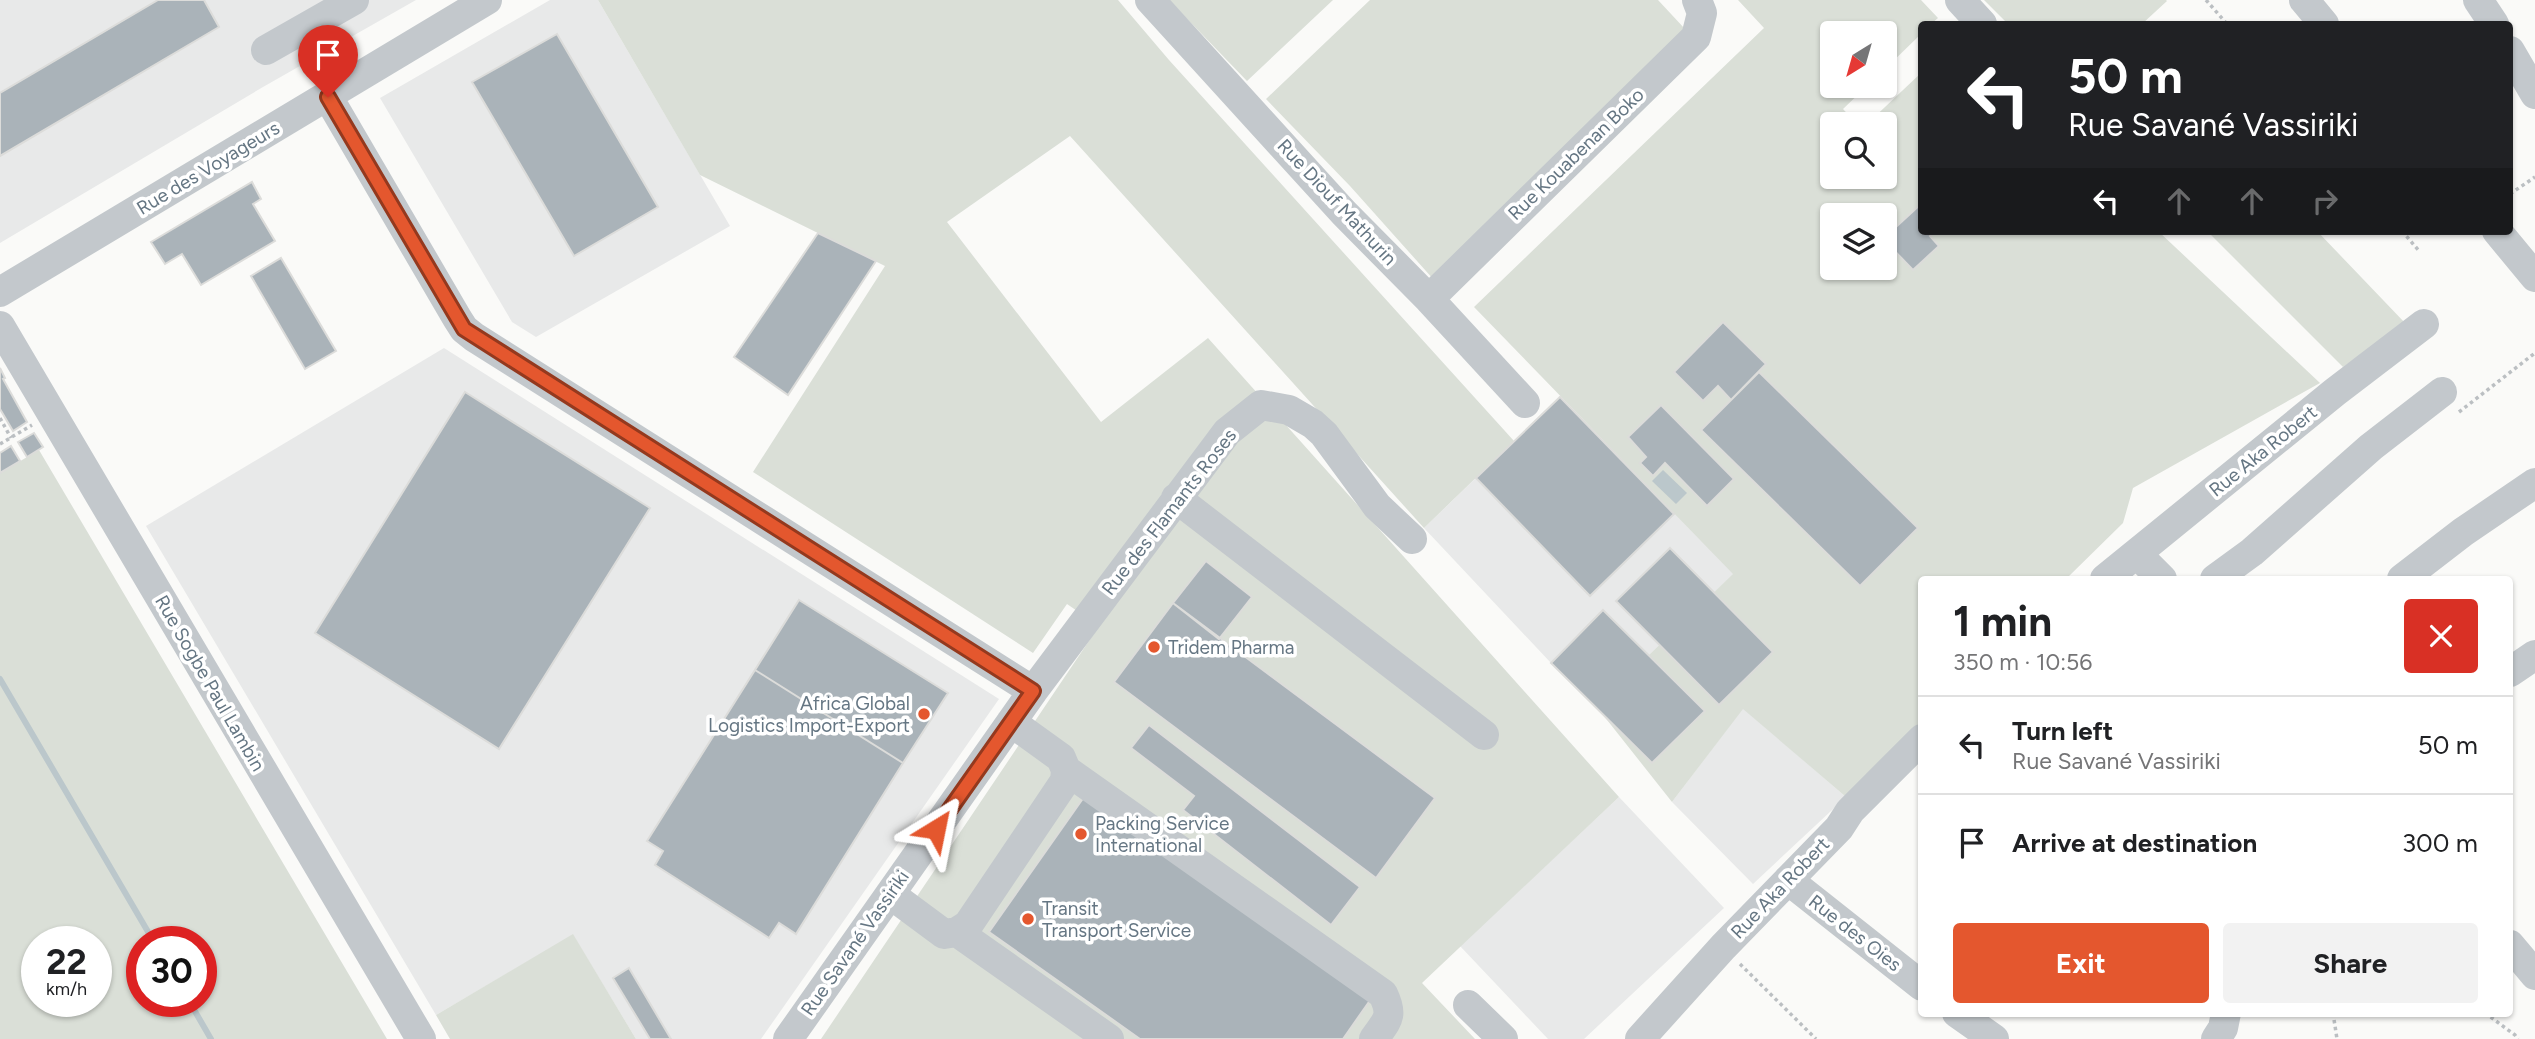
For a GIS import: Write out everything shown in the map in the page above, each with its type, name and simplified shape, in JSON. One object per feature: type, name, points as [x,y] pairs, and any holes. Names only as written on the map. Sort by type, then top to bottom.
[{"type":"street","points":[[266,50],[354,0]]},
{"type":"street","name":"Rue des Voyageurs","points":[[0,292],[487,0]]},
{"type":"street","name":"Rue Diouf Mathurin","points":[[1150,0],[1344,213],[1429,299],[1525,403]]},
{"type":"street","name":"Rue Kouabenan Boko","points":[[1429,299],[1696,37],[1702,13],[1697,0]]},
{"type":"street","points":[[1959,0],[1979,21]]},
{"type":"street","points":[[2304,0],[2322,21]]},
{"type":"street","points":[[2478,0],[2492,21]]},
{"type":"street","points":[[328,97],[464,329],[1033,691]]},
{"type":"street","points":[[2500,235],[2535,277]]},
{"type":"street","name":"Rue Aka Robert","points":[[2109,576],[2335,392],[2424,324]]},
{"type":"street","name":"Rue Sogbe Paul Lambin","points":[[0,326],[421,1039]]},
{"type":"street","points":[[2219,576],[2252,552],[2371,447],[2448,404]]},
{"type":"street","name":"Rue des Flamants Roses","points":[[1033,691],[1227,432],[1261,405],[1289,410],[1313,424],[1377,506],[1412,539]]},
{"type":"street","points":[[2406,576],[2535,483]]},
{"type":"street","points":[[1176,498],[1484,735]]},
{"type":"street","points":[[2137,554],[2159,576]]},
{"type":"street","points":[[2513,670],[2535,655]]},
{"type":"street","name":"Rue Savané Vassiriki","points":[[788,1039],[1033,691]]},
{"type":"street","points":[[890,894],[944,934],[957,932],[968,925],[1065,781],[1066,770],[1061,758],[1011,722]]},
{"type":"street","name":"Rue Aka Robert","points":[[1640,1039],[1723,947],[1839,828],[1850,811],[1918,743]]},
{"type":"street","points":[[1066,770],[1383,994],[1389,1005],[1390,1017],[1374,1039]]},
{"type":"street","name":"Rue des Oies","points":[[1788,880],[1918,983]]},
{"type":"street","points":[[957,932],[1109,1039]]},
{"type":"street","points":[[2513,949],[2535,975]]},
{"type":"street","points":[[1468,1005],[1503,1039]]},
{"type":"street","points":[[1962,1017],[1994,1039]]},
{"type":"street","points":[[2216,1039],[2223,1028],[2225,1017]]},
{"type":"path","points":[[2206,0],[2224,21]]},
{"type":"path","points":[[2513,192],[2535,177]]},
{"type":"path","points":[[2405,235],[2420,252]]},
{"type":"path","points":[[2448,404],[2535,353]]},
{"type":"path","points":[[0,444],[52,413]]},
{"type":"path","points":[[0,418],[11,438]]},
{"type":"path","points":[[1723,947],[1816,1039]]},
{"type":"path","points":[[2334,1017],[2337,1039]]},
{"type":"path","points":[[2490,1017],[2518,1039]]},
{"type":"shaded area","points":[[0,0],[416,0],[0,243]]},
{"type":"shaded area","points":[[550,0],[598,0],[730,226],[536,337],[512,322],[380,98]]},
{"type":"shaded area","points":[[598,0],[1118,0],[1169,60],[1514,441],[1424,528],[1070,136],[947,222],[1101,422],[1208,338],[1619,797],[1422,983],[1475,1039],[821,1039],[1099,626],[1067,604],[1033,653],[753,472],[885,266],[700,175]]},
{"type":"shaded area","points":[[1169,0],[1333,0],[1247,81]]},
{"type":"shaded area","points":[[1370,0],[1658,0],[1685,29],[1434,280],[1350,186],[1266,99]]},
{"type":"shaded area","points":[[1738,0],[1921,0],[1938,18],[1934,21],[1918,21],[1918,37],[1897,57],[1897,21],[1820,21],[1820,98],[1854,98],[1843,109],[1846,112],[1820,112],[1820,189],[1897,189],[1897,112],[1880,112],[1918,76],[1918,235],[2162,235],[2320,383],[2133,488],[2123,523],[2069,576],[1918,576],[1918,725],[1846,797],[1743,709],[1672,802],[1596,706],[1733,574],[1474,307],[1764,28]]},
{"type":"shaded area","points":[[1984,0],[2167,1],[2145,21],[2005,21]]},
{"type":"shaded area","points":[[2211,235],[2321,235],[2406,324],[2343,367]]},
{"type":"shaded area","points":[[444,348],[999,699],[761,1039],[636,1039],[573,935],[436,1015],[146,526]]},
{"type":"shaded area","points":[[1560,397],[1601,439],[1769,540],[1596,706],[1551,663],[1424,528]]},
{"type":"shaded area","points":[[39,450],[387,1039],[0,1039],[0,473]]},
{"type":"shaded area","points":[[1663,470],[1687,493],[1676,504],[1652,481]]},
{"type":"shaded area","points":[[1743,708],[1846,797],[1753,884],[1672,802]]},
{"type":"shaded area","points":[[1619,797],[1724,908],[1584,1039],[1548,1039],[1460,946]]},
{"type":"shaded area","points":[[573,934],[636,1039],[450,1039],[436,1015]]},
{"type":"building","points":[[158,0],[204,0],[219,27],[0,156],[0,93]]},
{"type":"building","points":[[557,34],[658,207],[574,256],[472,82]]},
{"type":"building","points":[[252,182],[261,199],[253,204],[275,241],[201,285],[182,254],[165,264],[151,242]]},
{"type":"building","points":[[1918,207],[1918,235],[1931,235],[1939,246],[1913,270],[1897,253],[1897,226]]},
{"type":"building","points":[[818,233],[876,261],[788,395],[734,357]]},
{"type":"building","points":[[281,258],[336,351],[305,369],[251,276]]},
{"type":"building","points":[[1723,322],[1766,364],[1731,400],[1718,386],[1703,401],[1674,372]]},
{"type":"building","points":[[0,368],[5,378],[3,379],[27,422],[13,431],[0,409]]},
{"type":"building","points":[[1759,372],[1918,528],[1860,586],[1701,430]]},
{"type":"building","points":[[465,392],[650,508],[499,749],[315,633]]},
{"type":"building","points":[[1560,397],[1674,514],[1590,596],[1476,478]]},
{"type":"building","points":[[1661,405],[1734,479],[1707,506],[1665,463],[1653,476],[1640,463],[1646,457],[1628,437]]},
{"type":"building","points":[[34,433],[43,447],[27,457],[18,442]]},
{"type":"building","points":[[11,446],[20,461],[0,473],[0,453]]},
{"type":"building","points":[[1670,548],[1773,652],[1719,705],[1616,601]]},
{"type":"building","points":[[1206,561],[1252,597],[1219,639],[1173,603]]},
{"type":"building","points":[[799,600],[948,693],[903,763],[755,670]]},
{"type":"building","points":[[1173,603],[1435,798],[1376,878],[1114,682]]},
{"type":"building","points":[[1603,610],[1705,711],[1652,763],[1551,663]]},
{"type":"building","points":[[755,670],[903,763],[796,934],[779,923],[769,938],[655,865],[663,851],[647,841]]},
{"type":"building","points":[[1149,725],[1360,887],[1331,925],[1183,810],[1194,796],[1131,748]]},
{"type":"building","points":[[1084,797],[1371,999],[1343,1039],[1140,1039],[989,932]]},
{"type":"building","points":[[629,968],[671,1039],[650,1039],[613,978]]},
{"type":"waterway","points":[[0,679],[145,926]]},
{"type":"waterway","points":[[198,1017],[211,1039]]},
{"type":"place","name":"Tridem Pharma","points":[[1154,647]]},
{"type":"place","name":"Africa Global Logistics Import-Export","points":[[924,714]]},
{"type":"place","name":"Packing Service International","points":[[1081,834]]},
{"type":"place","name":"Transit Transport Service","points":[[1028,919]]},
{"type":"route","points":[[328,97],[464,329],[1033,691],[936,829]]}]
